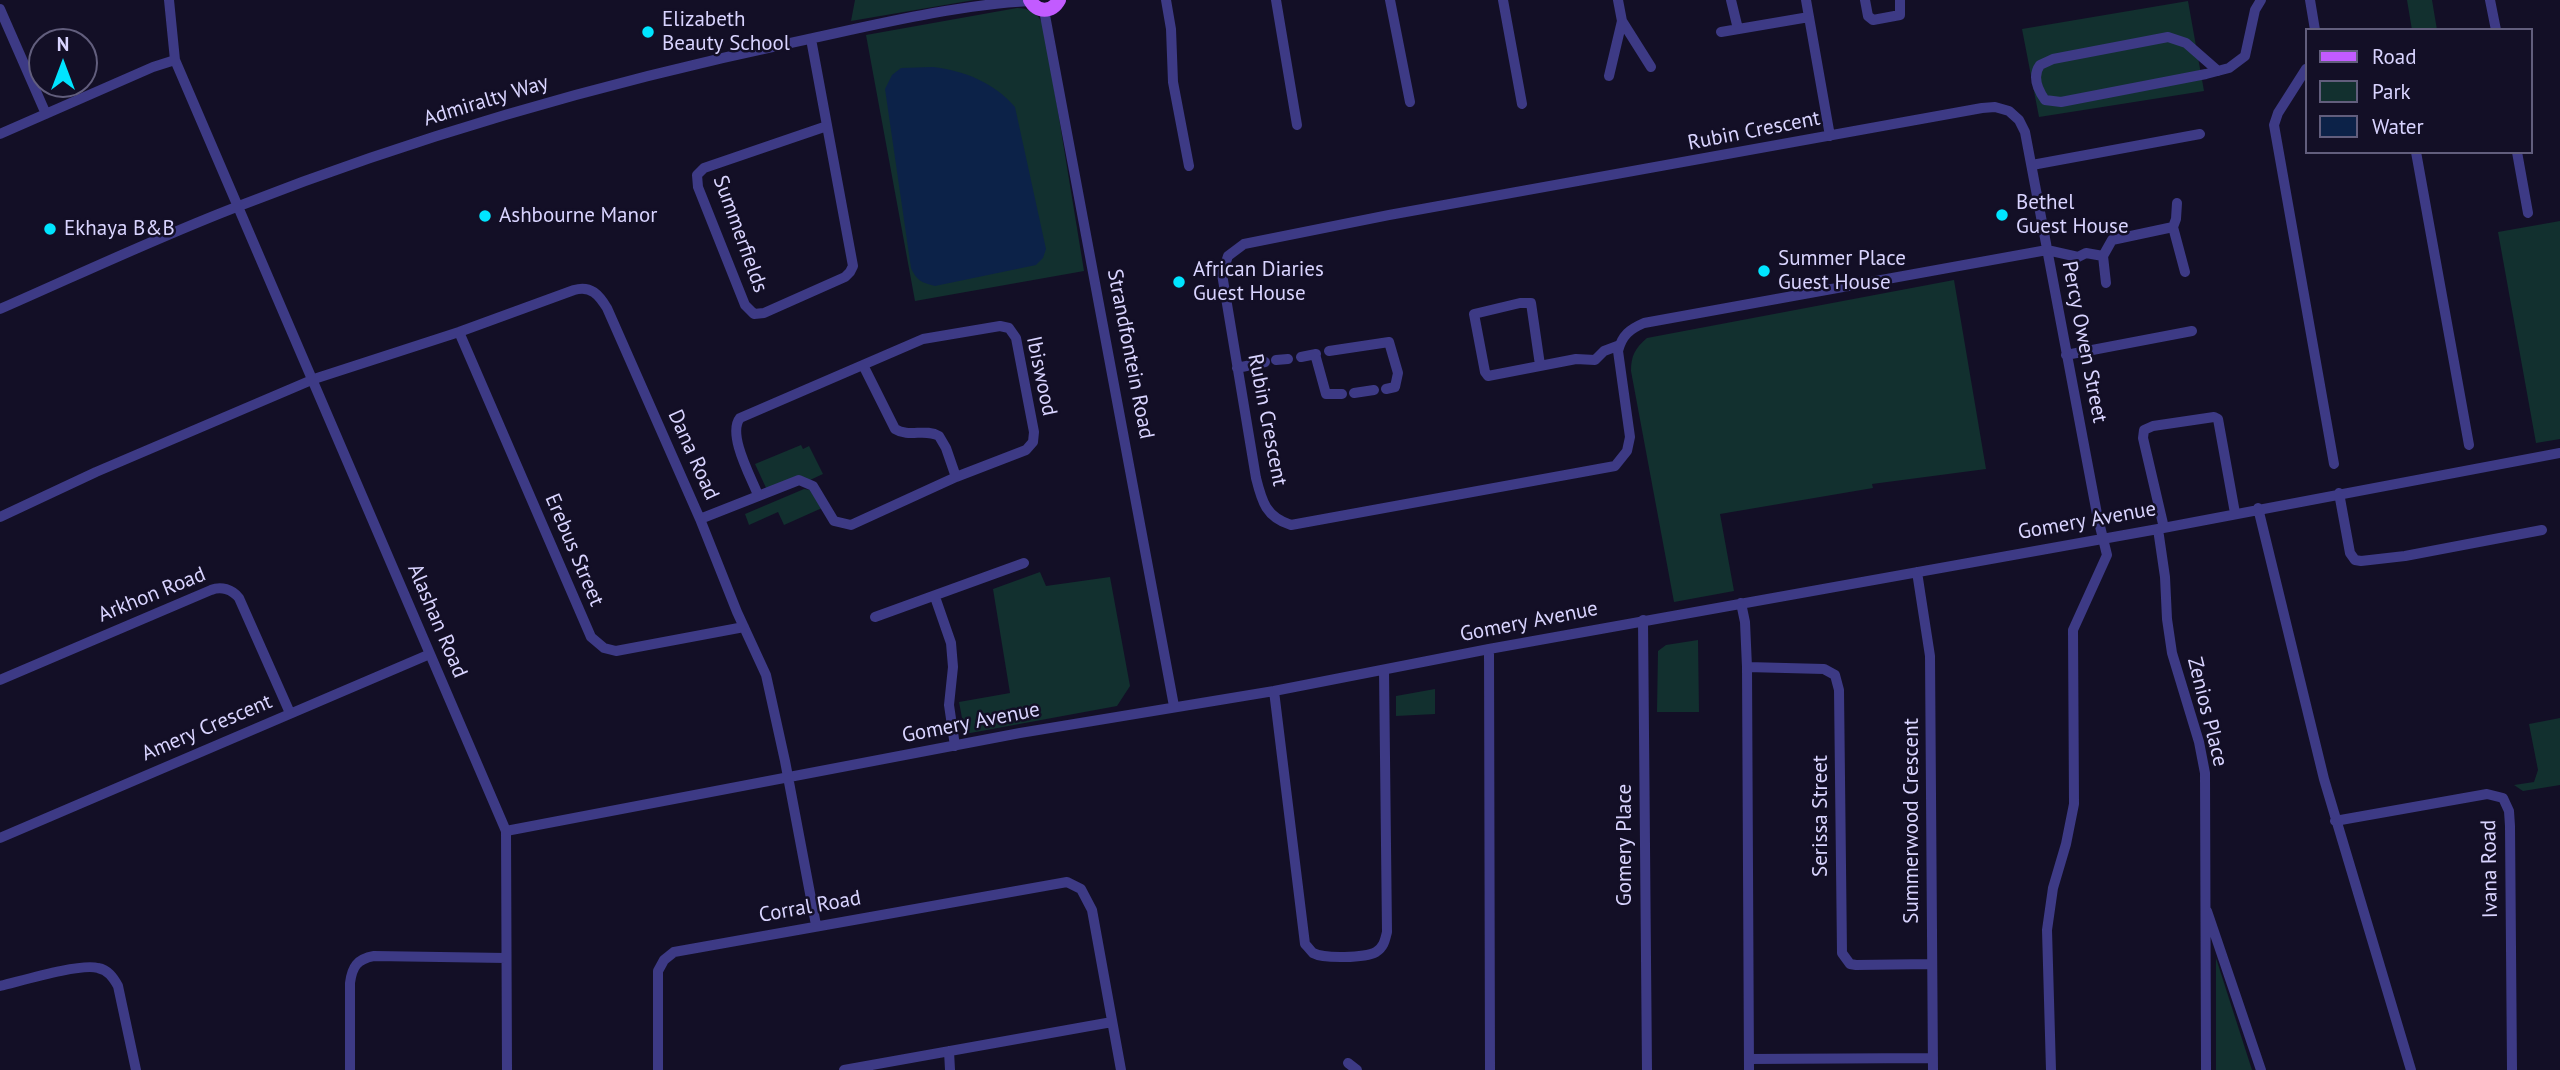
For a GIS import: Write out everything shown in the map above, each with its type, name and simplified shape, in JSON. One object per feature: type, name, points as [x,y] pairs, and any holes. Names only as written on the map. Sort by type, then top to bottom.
[{"type":"main road","points":[[1030,1],[1036,8],[1044,10],[1052,9],[1059,0]]},
{"type":"street","name":"Alashan Road","points":[[169,0],[175,60],[506,831],[507,1070]]},
{"type":"street","points":[[1166,0],[1171,29],[1173,82],[1189,166]]},
{"type":"street","points":[[1276,0],[1297,125]]},
{"type":"street","points":[[1390,0],[1410,102]]},
{"type":"street","points":[[1503,0],[1522,104]]},
{"type":"street","points":[[1618,0],[1622,21],[1651,68]]},
{"type":"street","points":[[1731,0],[1738,29]]},
{"type":"street","points":[[1806,0],[1830,136]]},
{"type":"street","points":[[1865,0],[1868,16],[1873,20],[1900,15],[1900,0]]},
{"type":"street","points":[[2218,71],[2186,43],[2168,37],[2053,59],[2040,65],[2036,76],[2040,93],[2045,100],[2053,102],[2218,71],[2229,68],[2245,56],[2254,15],[2261,0]]},
{"type":"street","points":[[2310,0],[2315,28]]},
{"type":"street","points":[[2490,0],[2496,28]]},
{"type":"street","name":"Admiralty Way","points":[[0,309],[237,206],[358,162],[577,94],[710,60],[811,39],[1009,1],[1030,1]]},
{"type":"street","points":[[0,9],[46,114]]},
{"type":"street","name":"Strandfontein Road","points":[[1044,10],[1174,706]]},
{"type":"street","points":[[1721,33],[1809,17]]},
{"type":"street","points":[[1609,76],[1622,21]]},
{"type":"street","name":"Summerfields","points":[[811,39],[853,266],[845,277],[764,313],[754,314],[745,305],[698,187],[697,175],[704,169],[827,127]]},
{"type":"street","points":[[0,134],[153,66],[175,60]]},
{"type":"street","points":[[2304,72],[2280,108],[2274,125],[2334,464]]},
{"type":"street","name":"Rubin Crescent","points":[[1620,345],[1619,368],[1629,438],[1627,451],[1615,466],[1303,524],[1291,524],[1270,515],[1263,504],[1222,274],[1228,256],[1244,244],[1389,215],[1989,107],[2004,108],[2014,114]]},
{"type":"street","name":"Percy Owen Street","points":[[2014,114],[2025,132],[2032,165],[2066,355],[2107,555],[2077,618],[2072,643],[2074,804],[2053,888],[2048,930],[2051,1070]]},
{"type":"street","points":[[2032,165],[2200,134]]},
{"type":"street","points":[[2416,154],[2469,445]]},
{"type":"street","points":[[2517,154],[2528,213]]},
{"type":"street","points":[[2177,203],[2173,227],[2185,272]]},
{"type":"street","points":[[2106,283],[2103,256],[2112,240],[2173,227]]},
{"type":"street","points":[[1540,365],[1531,303],[1474,314],[1487,375],[1581,358],[1595,360],[1607,350],[1620,345],[1628,331],[1650,322],[2047,250],[2078,257],[2086,253],[2103,256]]},
{"type":"street","name":"Dana Road","points":[[314,379],[459,332],[580,288],[589,289],[599,296],[700,519],[766,676],[816,925]]},
{"type":"street","name":"Ibiswood","points":[[700,519],[792,481],[804,480],[813,486],[834,521],[851,526],[956,477],[1026,450],[1033,442],[1034,432],[1012,331],[993,326],[937,335],[744,415],[737,420],[737,442],[758,495]]},
{"type":"street","points":[[2066,355],[2192,331]]},
{"type":"street","name":"Erebus Street","points":[[459,332],[591,637],[604,648],[616,651],[744,627]]},
{"type":"street","points":[[1301,356],[1316,354],[1326,394],[1348,394],[1395,387],[1399,379],[1389,342],[1329,351]]},
{"type":"street","points":[[1237,368],[1276,360]]},
{"type":"street","points":[[863,365],[895,429],[902,433],[925,432],[939,436],[956,477]]},
{"type":"street","points":[[0,517],[96,472],[314,379]]},
{"type":"street","name":"Zenios Place","points":[[2206,1070],[2203,760],[2172,653],[2161,528],[2143,434],[2145,429],[2214,417],[2218,419],[2235,513]]},
{"type":"street","name":"Gomery Avenue","points":[[506,831],[955,746],[1174,706],[1274,691],[1643,620],[2161,528],[2560,453]]},
{"type":"street","points":[[2339,493],[2350,553],[2361,561],[2416,554],[2542,530]]},
{"type":"street","points":[[2258,508],[2294,666],[2335,821],[2411,1070]]},
{"type":"street","points":[[875,617],[1024,563]]},
{"type":"street","name":"Summerwood Crescent","points":[[1917,572],[1930,656],[1933,1064]]},
{"type":"street","name":"Arkhon Road","points":[[0,680],[221,588],[232,590],[239,597],[290,713]]},
{"type":"street","points":[[935,597],[951,643],[953,667],[950,715],[955,746]]},
{"type":"street","points":[[1741,603],[1745,622],[1746,667],[1749,1065],[1933,1064]]},
{"type":"street","name":"Gomery Place","points":[[1643,620],[1647,1070]]},
{"type":"street","points":[[1489,649],[1490,1070]]},
{"type":"street","name":"Amery Crescent","points":[[0,838],[430,653]]},
{"type":"street","name":"Serissa Street","points":[[1746,667],[1824,669],[1835,676],[1839,683],[1840,931],[1845,958],[1850,964],[1856,965],[1932,964]]},
{"type":"street","points":[[1274,691],[1306,944],[1312,952],[1323,956],[1363,956],[1376,952],[1381,947],[1387,932],[1384,670]]},
{"type":"street","name":"Ivana Road","points":[[2335,821],[2487,794],[2503,798],[2507,803],[2510,826],[2512,1070]]},
{"type":"street","name":"Corral Road","points":[[658,1070],[657,977],[660,966],[674,952],[1054,883],[1075,884],[1084,892],[1092,910],[1112,1022]]},
{"type":"street","name":"Zenios Place","points":[[2205,905],[2261,1070]]},
{"type":"street","points":[[350,1070],[352,971],[359,962],[374,956],[506,958]]},
{"type":"street","points":[[0,986],[84,968],[105,970],[118,986],[136,1070]]},
{"type":"street","points":[[844,1070],[1112,1022],[1121,1070]]},
{"type":"street","points":[[950,1051],[950,1070]]},
{"type":"green space","points":[[855,0],[974,0],[851,21]]},
{"type":"green space","points":[[2407,0],[2432,0],[2437,28],[2412,28]]},
{"type":"green space","points":[[2188,1],[2204,91],[2039,117],[2022,29]]},
{"type":"green space","points":[[1017,8],[1033,12],[1044,26],[1084,271],[915,301],[866,35]]},
{"type":"green space","points":[[2560,221],[2560,439],[2536,443],[2498,232]]},
{"type":"green space","points":[[1954,280],[1986,469],[1872,484],[1873,488],[1720,514],[1734,591],[1674,602],[1631,371],[1634,353],[1639,345],[1647,338]]},
{"type":"green space","points":[[801,445],[803,449],[809,446],[823,474],[810,480],[767,490],[755,464]]},
{"type":"green space","points":[[804,489],[810,490],[822,508],[784,525],[778,512],[749,525],[745,514]]},
{"type":"green space","points":[[1040,572],[1046,586],[1110,577],[1130,686],[1117,706],[965,734],[959,702],[1010,693],[993,589]]},
{"type":"green space","points":[[1698,640],[1699,712],[1657,712],[1658,651],[1666,645]]},
{"type":"green space","points":[[1435,689],[1435,714],[1396,716],[1396,696]]},
{"type":"green space","points":[[2560,718],[2560,785],[2523,791],[2514,785],[2534,782],[2538,770],[2529,724]]},
{"type":"green space","points":[[2216,958],[2252,1070],[2216,1070]]},
{"type":"water","points":[[933,67],[978,79],[1015,107],[1046,249],[1043,258],[1036,265],[935,286],[926,284],[913,272],[885,89],[892,75],[901,68]]},
{"type":"place","name":"Elizabeth Beauty School","points":[[648,32]]},
{"type":"place","name":"Bethel Guest House","points":[[2002,215]]},
{"type":"place","name":"Ashbourne Manor","points":[[485,216]]},
{"type":"place","name":"Ekhaya B&B","points":[[50,229]]},
{"type":"place","name":"Summer Place Guest House","points":[[1764,271]]},
{"type":"place","name":"African Diaries Guest House","points":[[1179,282]]}]
